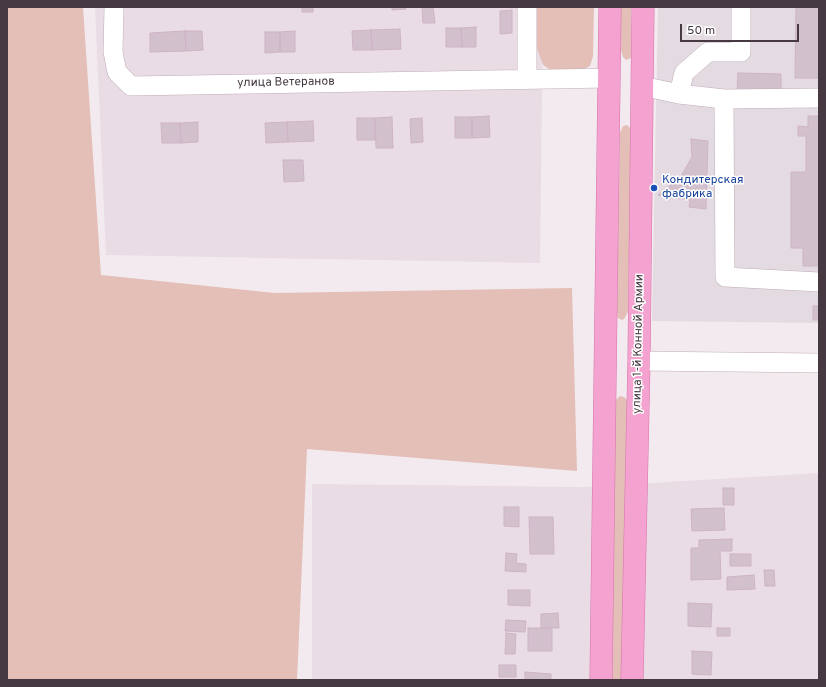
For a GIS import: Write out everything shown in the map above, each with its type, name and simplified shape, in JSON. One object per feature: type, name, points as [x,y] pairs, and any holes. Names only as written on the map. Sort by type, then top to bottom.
[{"type":"main road","points":[[601,680],[610,7]]},
{"type":"main road","name":"улица 1-й Конной Армии","points":[[632,680],[639,357],[643,7]]},
{"type":"main road","points":[[610,82],[642,86]]},
{"type":"main road","points":[[605,353],[639,357]]},
{"type":"street","name":"улица Ветеранов","points":[[114,7],[113,52],[117,72],[131,86],[527,79],[610,82]]},
{"type":"street","points":[[527,7],[527,79]]},
{"type":"street","points":[[679,94],[684,74],[708,52],[742,52],[741,7]]},
{"type":"street","points":[[642,86],[679,94],[724,100],[819,98]]},
{"type":"street","points":[[724,100],[725,277],[819,282]]},
{"type":"street","points":[[639,357],[819,363]]},
{"type":"shaded area","points":[[7,7],[83,7],[101,275],[275,293],[572,288],[577,471],[307,449],[297,680],[7,680]]},
{"type":"shaded area","points":[[95,7],[543,7],[540,263],[106,255]]},
{"type":"shaded area","points":[[536,7],[594,7],[593,56],[590,66],[582,70],[554,72],[543,65],[537,48]]},
{"type":"shaded area","points":[[621,7],[631,7],[631,58],[626,60],[623,57],[621,50]]},
{"type":"shaded area","points":[[658,7],[819,7],[819,323],[652,321]]},
{"type":"shaded area","points":[[627,125],[630,128],[631,134],[628,312],[622,320],[618,318],[617,312],[620,133],[623,126]]},
{"type":"shaded area","points":[[620,396],[624,397],[628,401],[622,680],[610,680],[615,406],[616,400]]},
{"type":"shaded area","points":[[819,473],[819,680],[312,680],[312,484],[583,487]]},
{"type":"building","points":[[302,7],[313,7],[313,12],[302,12]]},
{"type":"building","points":[[392,7],[405,7],[406,9],[392,10]]},
{"type":"building","points":[[422,7],[433,7],[435,23],[423,23]]},
{"type":"building","points":[[796,7],[819,7],[819,78],[795,78]]},
{"type":"building","points":[[512,10],[512,33],[500,34],[500,11]]},
{"type":"building","points":[[476,27],[476,47],[462,47],[461,28]]},
{"type":"building","points":[[446,28],[461,28],[462,47],[446,47]]},
{"type":"building","points":[[400,29],[401,49],[372,50],[371,30]]},
{"type":"building","points":[[371,30],[372,50],[353,50],[352,31]]},
{"type":"building","points":[[185,31],[202,31],[203,50],[186,51]]},
{"type":"building","points":[[185,31],[186,51],[150,52],[150,33]]},
{"type":"building","points":[[295,31],[295,52],[280,52],[280,32]]},
{"type":"building","points":[[265,32],[280,32],[280,52],[265,53]]},
{"type":"building","points":[[738,73],[781,74],[781,94],[737,93]]},
{"type":"building","points":[[489,116],[490,137],[472,138],[472,117]]},
{"type":"building","points":[[808,116],[819,116],[819,266],[803,266],[803,248],[791,248],[791,172],[806,172],[806,136],[798,136],[798,126],[808,127]]},
{"type":"building","points":[[392,117],[393,148],[376,148],[375,118]]},
{"type":"building","points":[[455,117],[472,117],[472,138],[455,138]]},
{"type":"building","points":[[357,118],[375,118],[375,140],[357,140]]},
{"type":"building","points":[[422,118],[423,142],[411,143],[410,119]]},
{"type":"building","points":[[313,121],[314,141],[288,142],[287,122]]},
{"type":"building","points":[[198,122],[198,142],[181,143],[180,123]]},
{"type":"building","points":[[287,122],[288,142],[266,143],[265,123]]},
{"type":"building","points":[[161,123],[180,123],[181,143],[162,143]]},
{"type":"building","points":[[691,139],[708,141],[706,209],[689,207],[690,200],[658,195],[680,178],[692,157]]},
{"type":"building","points":[[283,160],[303,160],[304,181],[284,182]]},
{"type":"building","points":[[813,306],[819,306],[819,320],[813,320]]},
{"type":"building","points":[[723,488],[734,488],[734,505],[723,505]]},
{"type":"building","points":[[504,507],[519,507],[519,527],[504,526]]},
{"type":"building","points":[[724,508],[725,530],[692,531],[691,509]]},
{"type":"building","points":[[529,517],[553,517],[554,554],[530,554]]},
{"type":"building","points":[[732,539],[732,551],[720,551],[721,579],[691,580],[691,548],[699,548],[699,540]]},
{"type":"building","points":[[506,553],[517,554],[516,563],[526,564],[526,572],[505,571]]},
{"type":"building","points":[[730,554],[751,554],[751,566],[730,566]]},
{"type":"building","points":[[764,570],[774,570],[775,586],[765,586]]},
{"type":"building","points":[[754,575],[755,589],[727,590],[727,577]]},
{"type":"building","points":[[508,590],[530,590],[530,606],[508,605]]},
{"type":"building","points":[[688,603],[712,604],[711,627],[688,626]]},
{"type":"building","points":[[558,613],[559,628],[541,628],[541,614]]},
{"type":"building","points":[[506,620],[526,621],[525,632],[505,631]]},
{"type":"building","points":[[528,628],[552,628],[552,651],[528,651]]},
{"type":"building","points":[[717,628],[730,628],[730,636],[717,636]]},
{"type":"building","points":[[506,633],[516,634],[515,654],[505,654]]},
{"type":"building","points":[[692,651],[712,652],[711,675],[692,674]]},
{"type":"building","points":[[499,665],[516,665],[516,677],[499,677]]},
{"type":"building","points":[[525,672],[551,674],[551,680],[525,680]]},
{"type":"place","name":"Кондитерская фабрика","points":[[654,188]]}]
